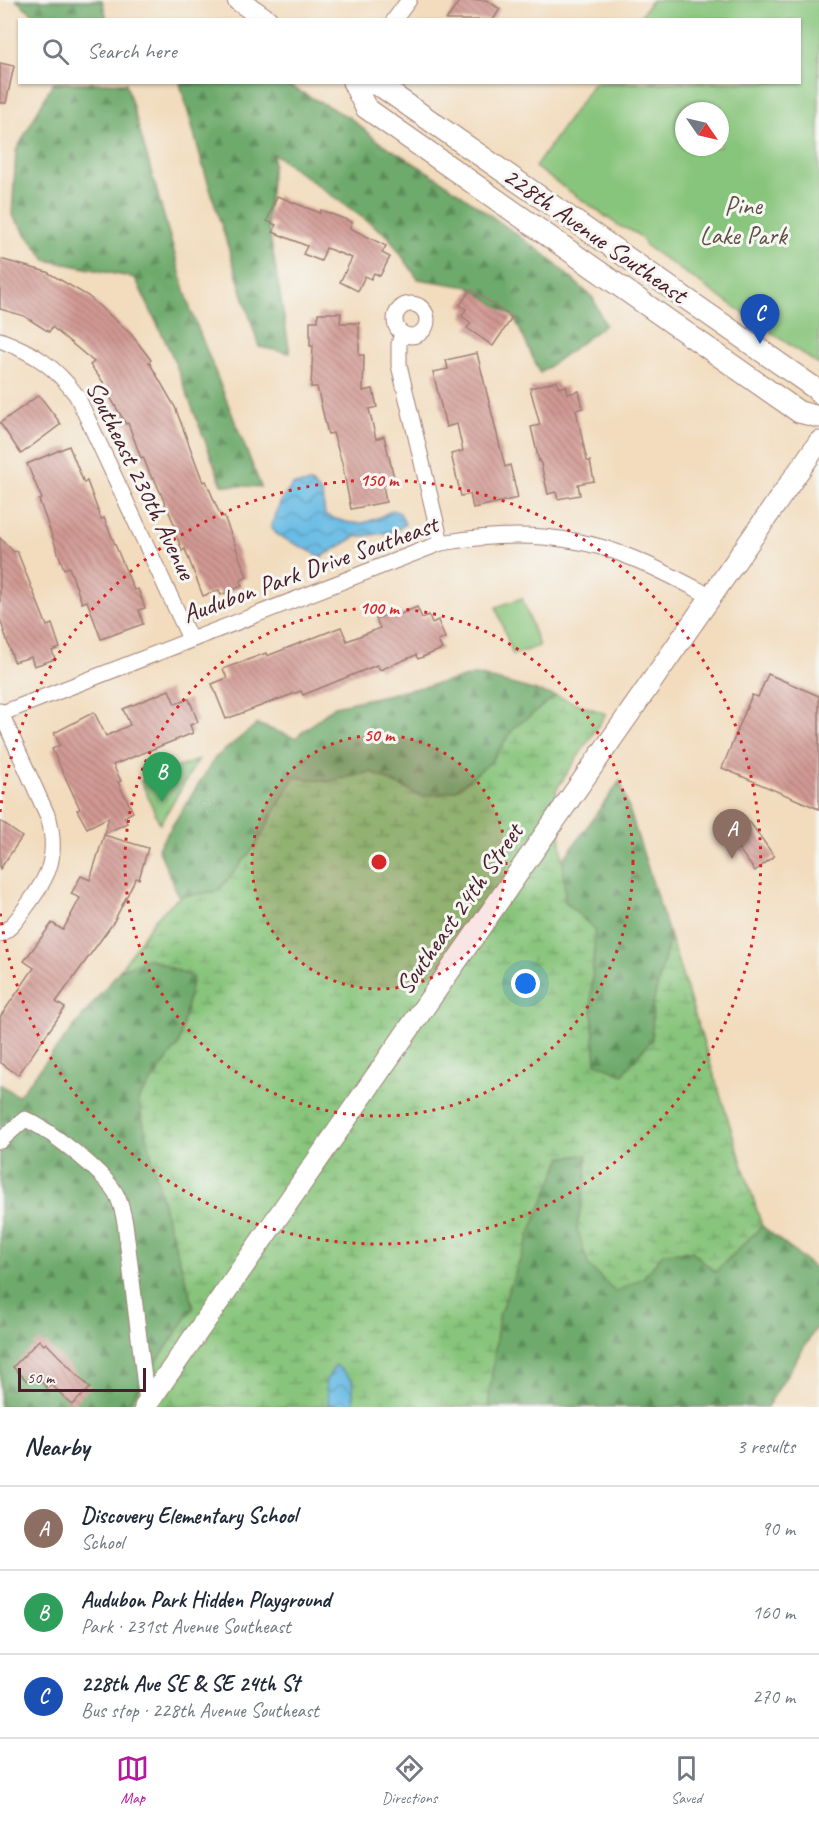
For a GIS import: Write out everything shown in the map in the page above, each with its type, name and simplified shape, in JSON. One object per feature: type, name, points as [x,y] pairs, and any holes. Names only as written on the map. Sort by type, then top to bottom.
[{"type":"main road","points":[[238,0],[264,18]]},
{"type":"main road","name":"228th Avenue Southeast","points":[[355,84],[366,108],[799,412],[819,417]]},
{"type":"main road","name":"228th Avenue Southeast","points":[[374,84],[382,87],[522,184],[819,393]]},
{"type":"main road","points":[[505,205],[522,184]]},
{"type":"main road","name":"Southeast 24th Street","points":[[146,1405],[819,442]]},
{"type":"street","points":[[396,18],[410,0]]},
{"type":"street","points":[[402,334],[399,344],[399,365],[441,543]]},
{"type":"street","name":"Southeast 230th Avenue","points":[[0,340],[22,348],[43,360],[64,379],[77,396],[190,639]]},
{"type":"street","name":"Audubon Park Drive Southeast","points":[[0,713],[441,543],[480,536],[516,534],[589,544],[626,555],[710,596]]},
{"type":"street","points":[[0,713],[49,819],[53,837],[48,871],[38,891],[13,926],[0,934]]},
{"type":"street","points":[[0,1141],[25,1119],[38,1125],[107,1182],[116,1193],[123,1208],[146,1405]]},
{"type":"green space","points":[[16,0],[102,0],[107,18],[38,18]]},
{"type":"green space","name":"Pine Lake Park","points":[[652,0],[819,0],[819,365],[646,246],[636,234],[621,227],[535,167],[593,84],[801,84],[801,18],[639,18]]},
{"type":"green space","points":[[52,84],[126,84],[191,311],[261,487],[222,485],[172,355],[135,278],[46,260],[12,215],[16,151]]},
{"type":"green space","points":[[180,84],[286,84],[350,118],[378,141],[441,180],[544,254],[593,298],[605,325],[540,373],[514,317],[469,287],[418,279],[388,236],[274,154],[267,218],[290,353],[259,347]]},
{"type":"green space","points":[[522,598],[539,646],[513,655],[496,607]]},
{"type":"green space","points":[[477,675],[556,696],[514,728],[491,762],[456,790],[423,797],[371,772],[328,782],[294,777],[255,847],[218,891],[179,897],[158,848],[215,758],[257,724],[295,738],[335,706]]},
{"type":"green space","points":[[556,696],[606,714],[556,790],[565,902],[595,930],[591,997],[596,1063],[623,1074],[652,1039],[653,1004],[670,937],[762,1226],[715,1272],[692,1251],[663,1253],[644,1277],[616,1292],[588,1265],[577,1227],[586,1181],[587,1155],[562,1157],[499,1315],[488,1407],[126,1407],[194,1307],[165,1212],[138,1100],[179,1044],[193,977],[149,958],[120,970],[155,919],[179,897],[218,891],[255,847],[294,777],[328,782],[371,772],[423,797],[456,790],[491,762],[514,728]]},
{"type":"green space","points":[[198,760],[160,824],[141,781]]},
{"type":"green space","points":[[620,781],[670,937],[653,1004],[652,1039],[623,1075],[596,1063],[591,997],[595,930],[565,902],[563,860]]},
{"type":"green space","points":[[149,958],[193,977],[179,1044],[138,1100],[165,1212],[194,1307],[126,1407],[0,1407],[0,1084],[18,1096],[120,970]]},
{"type":"green space","points":[[587,1154],[586,1181],[644,1277],[663,1253],[692,1251],[715,1272],[762,1226],[819,1272],[819,1323],[767,1407],[488,1407],[499,1315],[536,1218],[562,1157]]},
{"type":"water","points":[[311,483],[322,494],[325,515],[345,522],[360,523],[374,520],[393,510],[400,513],[405,524],[394,532],[355,537],[322,557],[277,535],[271,526],[282,499],[293,485]]},
{"type":"water","points":[[336,1365],[352,1380],[354,1407],[329,1405],[325,1382]]},
{"type":"building","points":[[460,0],[486,0],[500,9],[494,18],[447,18]]},
{"type":"building","points":[[0,63],[14,66],[6,103],[0,103]]},
{"type":"building","points":[[277,196],[320,213],[321,210],[352,222],[350,228],[386,246],[382,253],[390,257],[380,276],[374,273],[371,279],[365,276],[358,291],[340,282],[352,258],[326,248],[321,261],[303,254],[307,246],[273,232],[276,225],[267,221]]},
{"type":"building","points":[[0,259],[47,272],[88,296],[131,334],[151,360],[149,362],[175,407],[203,482],[206,481],[221,517],[224,516],[247,577],[240,581],[242,586],[221,595],[219,590],[203,596],[185,549],[182,551],[176,534],[178,533],[154,478],[152,479],[143,457],[141,458],[128,423],[126,424],[110,397],[113,395],[90,365],[94,362],[52,327],[49,332],[24,316],[0,309]]},
{"type":"building","points":[[471,289],[512,318],[493,346],[467,328],[471,323],[462,316],[466,309],[460,305]]},
{"type":"building","points":[[318,313],[341,313],[340,323],[359,323],[359,355],[364,355],[363,391],[373,389],[377,407],[369,409],[376,439],[384,436],[395,482],[383,485],[386,502],[351,509],[342,463],[333,433],[328,434],[317,387],[311,387],[313,346],[310,346],[310,321],[318,321]]},
{"type":"building","points":[[477,353],[505,467],[510,465],[518,498],[473,508],[470,494],[461,496],[451,454],[463,451],[457,424],[446,427],[433,372],[448,369],[446,360]]},
{"type":"building","points":[[557,381],[559,388],[566,386],[568,394],[579,391],[583,408],[576,410],[587,461],[590,461],[594,481],[578,484],[580,495],[558,499],[556,492],[548,494],[539,461],[531,427],[540,425],[530,388]]},
{"type":"building","points":[[39,395],[61,424],[21,454],[0,423]]},
{"type":"building","points":[[69,446],[84,483],[87,481],[101,519],[104,518],[134,590],[138,589],[145,608],[139,610],[143,624],[101,639],[87,601],[82,603],[69,567],[64,569],[39,500],[42,499],[27,464]]},
{"type":"building","points":[[0,538],[14,552],[17,551],[47,626],[52,624],[60,648],[52,651],[55,659],[34,666],[31,657],[14,662],[0,619]]},
{"type":"building","points":[[417,607],[422,618],[429,615],[432,623],[438,620],[445,638],[438,641],[442,649],[418,659],[416,655],[380,670],[377,665],[303,695],[301,691],[226,719],[212,684],[227,678],[223,669],[266,653],[267,656],[341,627],[347,641],[380,628],[376,619],[392,612],[394,617]]},
{"type":"building","points":[[768,674],[819,696],[819,809],[722,768],[752,695],[758,697]]},
{"type":"building","points":[[169,690],[175,704],[189,699],[198,722],[190,725],[193,733],[113,765],[121,781],[118,782],[133,812],[124,817],[127,823],[104,834],[109,817],[87,828],[77,810],[80,809],[52,749],[60,745],[54,733],[94,712],[106,736],[130,725],[123,709]]},
{"type":"building","points":[[0,821],[22,837],[0,869]]},
{"type":"building","points":[[749,821],[774,856],[755,871],[729,836]]},
{"type":"building","points":[[104,835],[148,848],[139,879],[136,878],[113,923],[56,1002],[65,1008],[18,1075],[0,1062],[0,1017],[34,968],[24,961],[52,923],[63,930],[80,898],[71,894],[81,876],[90,880]]},
{"type":"building","points":[[39,1340],[44,1345],[46,1343],[90,1388],[72,1405],[51,1384],[47,1388],[34,1374],[27,1381],[13,1367]]},
{"type":"place","name":"228th Ave SE & SE 24th St","points":[[760,344]]},
{"type":"place","name":"Audubon Park Hidden Playground","points":[[162,802]]},
{"type":"place","name":"Discovery Elementary School","points":[[732,859]]}]
